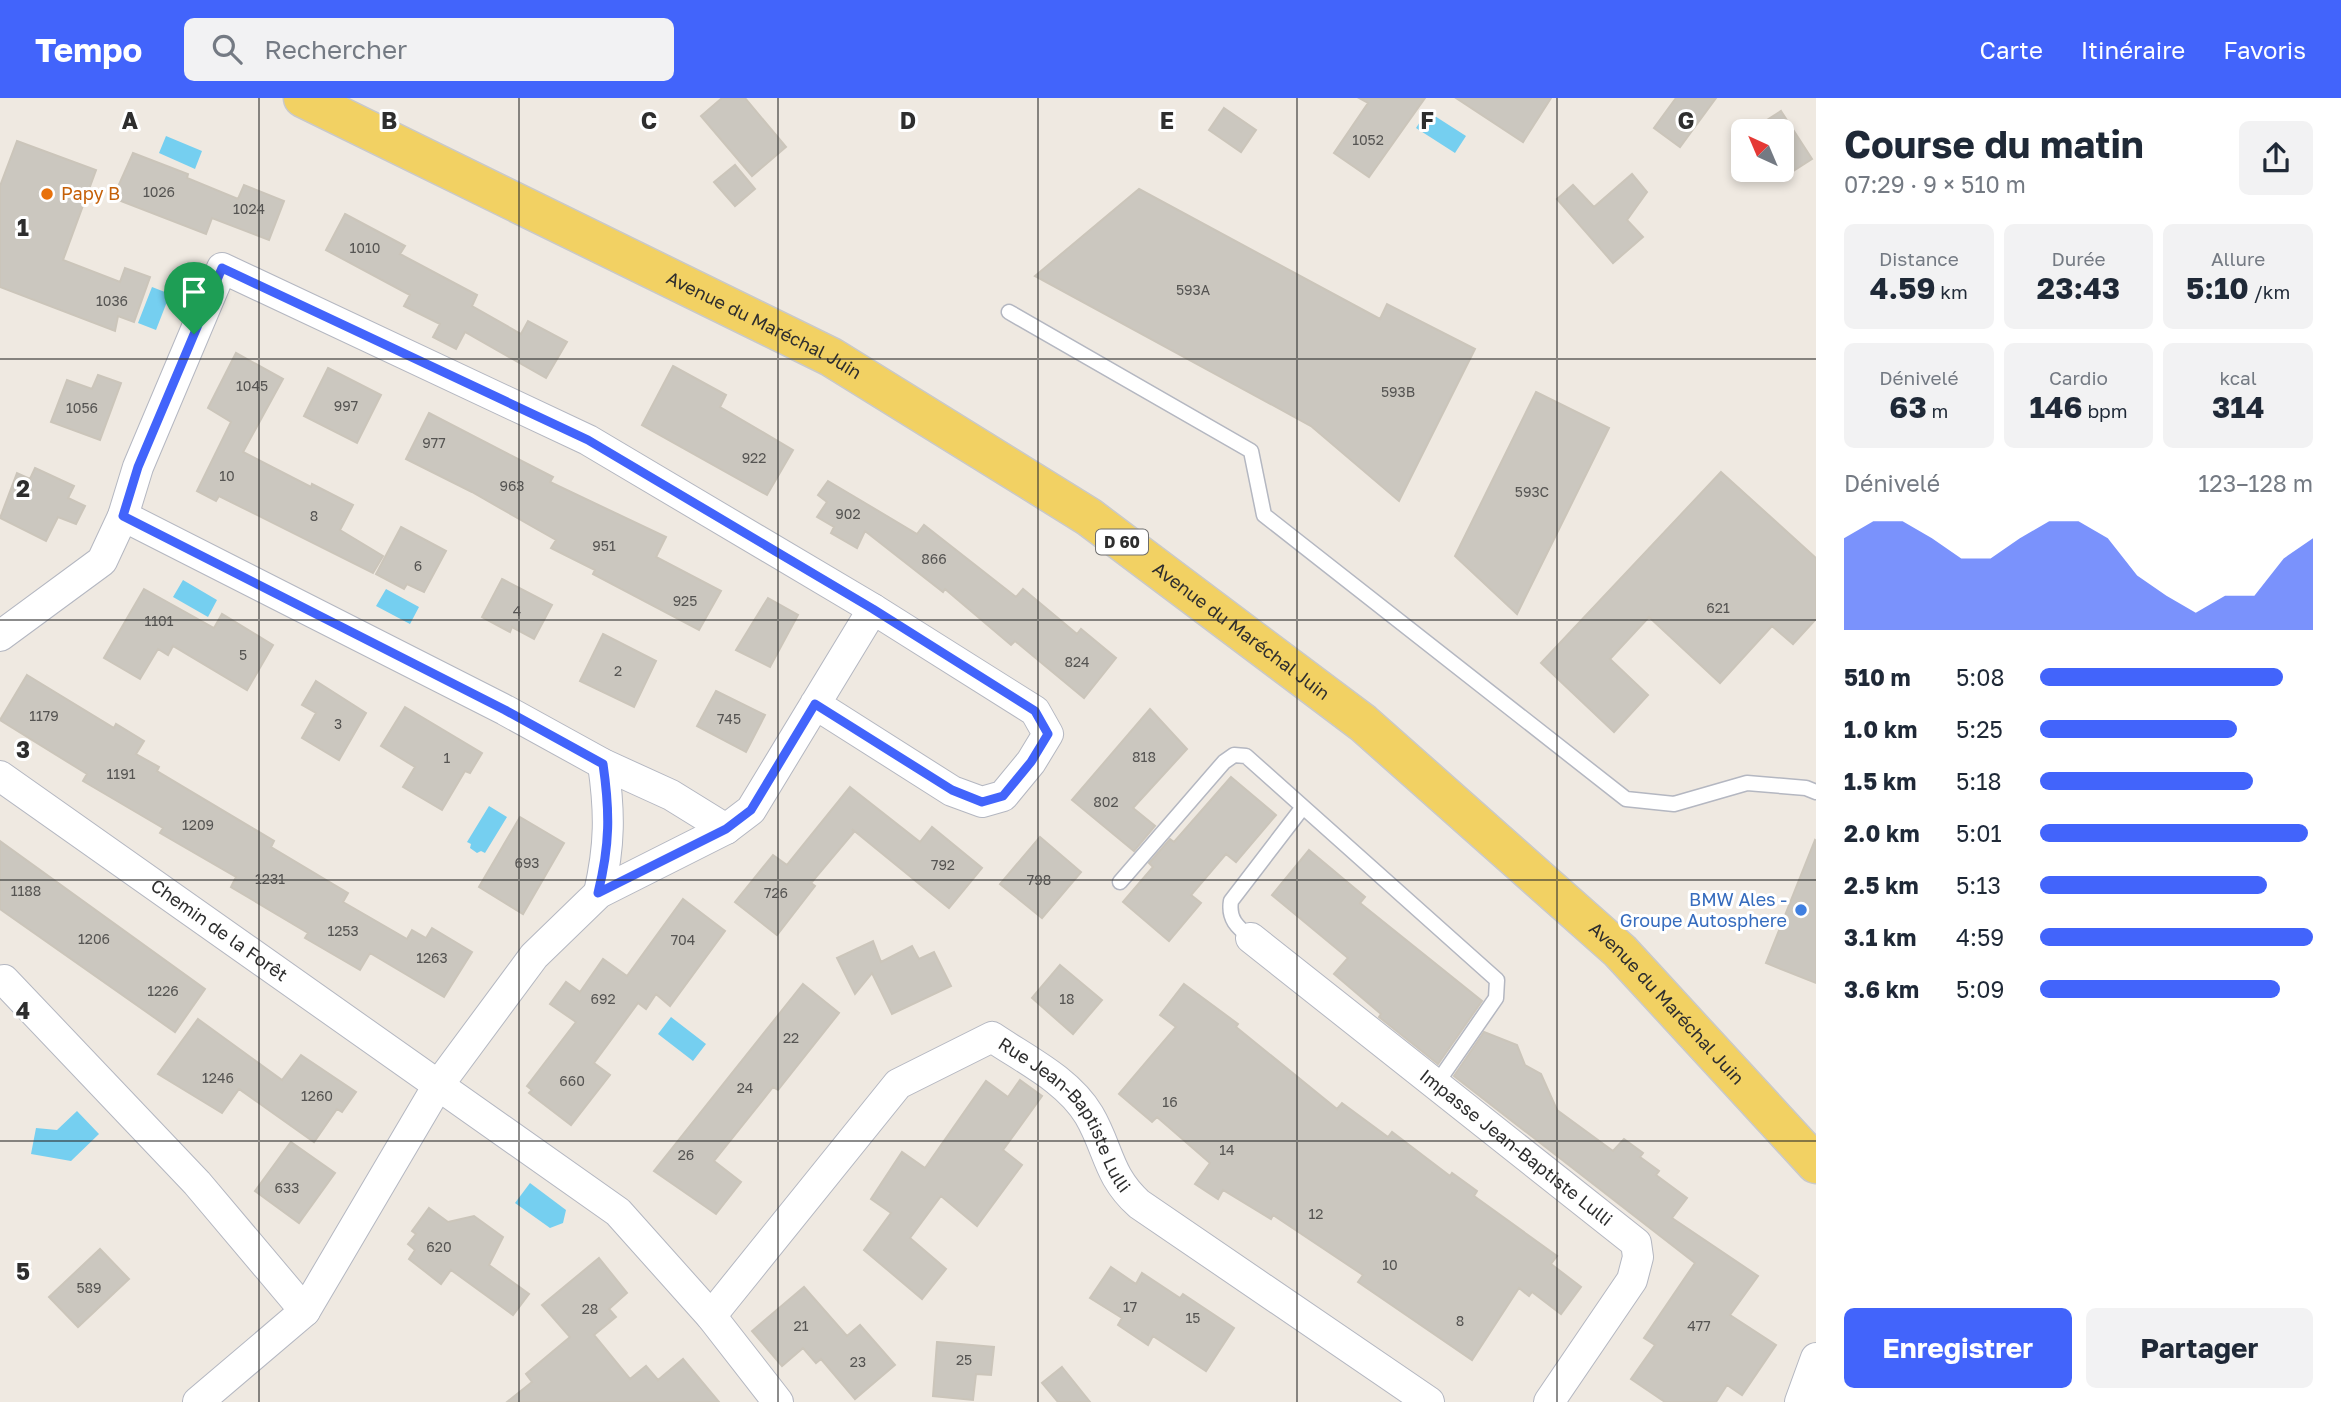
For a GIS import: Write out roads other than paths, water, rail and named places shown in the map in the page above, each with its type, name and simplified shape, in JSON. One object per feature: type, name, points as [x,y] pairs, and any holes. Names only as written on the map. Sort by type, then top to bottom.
[{"type":"main road","name":"Avenue du Maréchal Juin","points":[[303,98],[831,357],[1089,517],[1363,723],[1620,951],[1816,1164]]},
{"type":"street","points":[[0,636],[102,561],[123,516],[138,467],[222,268],[588,440],[873,609],[1035,711],[1048,734],[1031,762],[1003,796],[982,802],[952,790],[815,704]]},
{"type":"street","points":[[123,516],[505,710],[603,764],[671,795],[726,829]]},
{"type":"street","points":[[198,1402],[305,1311],[437,1087],[534,956],[598,893],[726,829],[751,810],[873,609]]},
{"type":"street","points":[[598,893],[607,858],[610,813],[603,764]]},
{"type":"street","name":"Chemin de la Forêt","points":[[0,776],[437,1087]]},
{"type":"street","name":"Impasse Jean-Baptiste Lulli","points":[[1251,937],[1435,1086],[1636,1243],[1638,1257],[1632,1280],[1549,1402]]},
{"type":"street","points":[[4,980],[197,1183],[305,1311]]},
{"type":"street","name":"Rue Jean-Baptiste Lulli","points":[[711,1316],[898,1084],[992,1037],[1070,1090],[1089,1115],[1120,1187],[1139,1204],[1429,1402]]},
{"type":"street","points":[[437,1087],[618,1212],[711,1316],[778,1402]]},
{"type":"street","points":[[1801,1399],[1816,1358]]},
{"type":"street","points":[[1801,1399],[1816,1363]]},
{"type":"lane","points":[[1009,312],[1251,451],[1264,515],[1626,799],[1674,804],[1747,783],[1806,788],[1816,792]]},
{"type":"lane","points":[[1120,882],[1224,762],[1234,755],[1246,756],[1497,980],[1496,998],[1435,1086]]},
{"type":"lane","points":[[1251,937],[1233,920],[1230,912],[1231,901],[1303,807]]},
{"type":"water","points":[[1427,111],[1466,136],[1455,153],[1416,128]]},
{"type":"water","points":[[166,136],[202,151],[195,169],[159,153]]},
{"type":"water","points":[[152,287],[170,294],[156,330],[138,323]]},
{"type":"water","points":[[183,580],[217,600],[208,617],[173,597]]},
{"type":"water","points":[[386,589],[419,607],[410,624],[376,606]]},
{"type":"water","points":[[489,806],[507,817],[485,853],[477,853],[467,842]]},
{"type":"water","points":[[671,1017],[706,1044],[693,1061],[658,1034]]},
{"type":"water","points":[[77,1111],[99,1134],[71,1161],[31,1154],[36,1128],[57,1130]]},
{"type":"water","points":[[530,1183],[566,1210],[563,1223],[550,1228],[515,1203]]},
{"type":"place","name":"Papy B","points":[[47,194]]},
{"type":"place","name":"BMW Ales - Groupe Autosphere","points":[[1801,910]]}]
